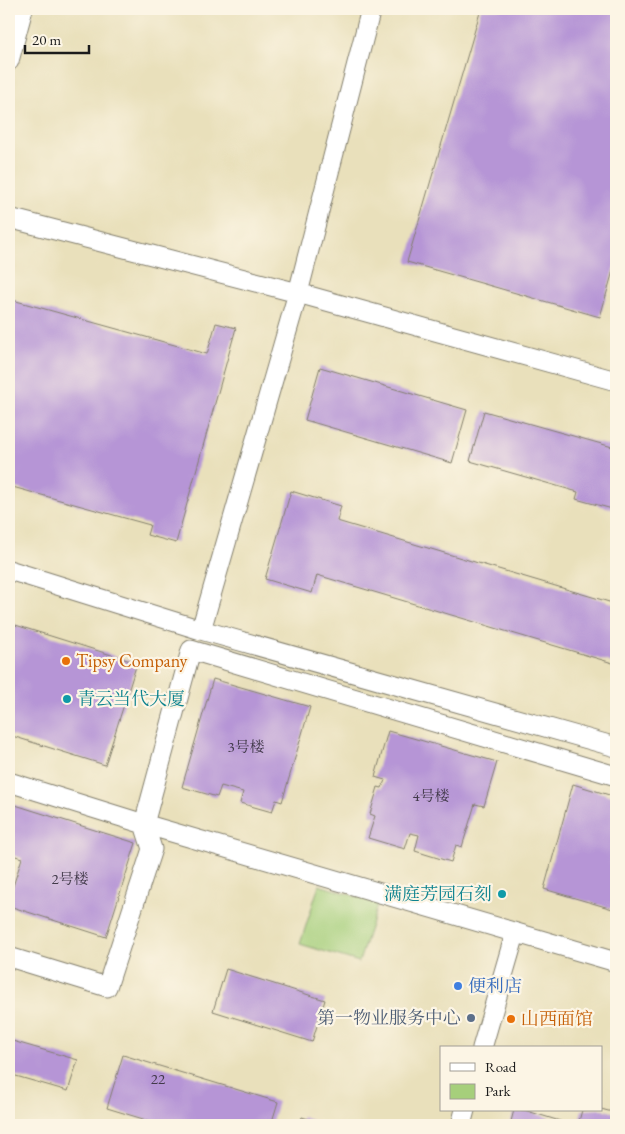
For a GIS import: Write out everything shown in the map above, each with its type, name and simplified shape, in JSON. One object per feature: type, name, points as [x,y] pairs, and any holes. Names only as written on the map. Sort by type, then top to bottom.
[{"type":"street","points":[[9,61],[23,9]]},
{"type":"street","points":[[201,630],[298,293],[371,9]]},
{"type":"street","points":[[9,218],[298,293],[616,381]]},
{"type":"street","points":[[9,570],[201,630],[616,748]]},
{"type":"street","points":[[9,957],[106,987],[152,849],[144,824],[191,650],[616,776]]},
{"type":"street","points":[[9,782],[144,824],[616,962]]},
{"type":"street","points":[[483,1046],[515,934]]},
{"type":"street","points":[[461,1125],[464,1112]]},
{"type":"green space","points":[[319,885],[378,903],[359,962],[300,944]]},
{"type":"building","points":[[481,9],[616,9],[616,260],[600,317],[407,262]]},
{"type":"building","points":[[9,299],[207,354],[216,323],[236,328],[176,543],[147,535],[150,525],[9,486]]},
{"type":"building","points":[[320,367],[467,410],[452,463],[305,420]]},
{"type":"building","points":[[484,411],[616,448],[616,510],[576,499],[578,492],[470,461]]},
{"type":"building","points":[[291,491],[341,506],[337,521],[616,604],[616,664],[317,575],[312,593],[265,579]]},
{"type":"building","name":"青云当代大厦","points":[[9,623],[137,663],[105,765],[9,735]]},
{"type":"building","points":[[213,679],[310,707],[282,802],[276,800],[272,812],[240,803],[243,792],[221,786],[217,797],[182,787]]},
{"type":"building","points":[[388,731],[497,762],[484,806],[475,804],[462,847],[456,845],[451,862],[415,851],[419,835],[410,833],[405,849],[368,838],[375,816],[370,814],[378,787],[382,788],[385,780],[375,777]]},
{"type":"building","points":[[573,784],[616,797],[616,910],[544,889]]},
{"type":"building","points":[[9,803],[136,843],[106,937],[9,906],[9,899],[22,858],[9,854]]},
{"type":"building","points":[[226,969],[325,1000],[312,1042],[213,1011]]},
{"type":"building","points":[[9,1040],[78,1060],[68,1091],[9,1074]]},
{"type":"building","points":[[123,1055],[278,1102],[271,1125],[163,1125],[107,1108]]},
{"type":"building","points":[[602,1109],[616,1113],[616,1125],[578,1125],[581,1112],[602,1112]]},
{"type":"building","points":[[513,1112],[531,1112],[573,1125],[510,1125]]},
{"type":"building","points":[[302,1117],[327,1125],[299,1125]]},
{"type":"place","name":"Tipsy Company","points":[[66,661]]},
{"type":"place","name":"青云当代大厦","points":[[67,699]]},
{"type":"place","name":"满庭芳园石刻","points":[[502,894]]},
{"type":"place","name":"便利店","points":[[458,986]]},
{"type":"place","name":"第一物业服务中心","points":[[471,1018]]},
{"type":"place","name":"山西面馆","points":[[511,1019]]}]
